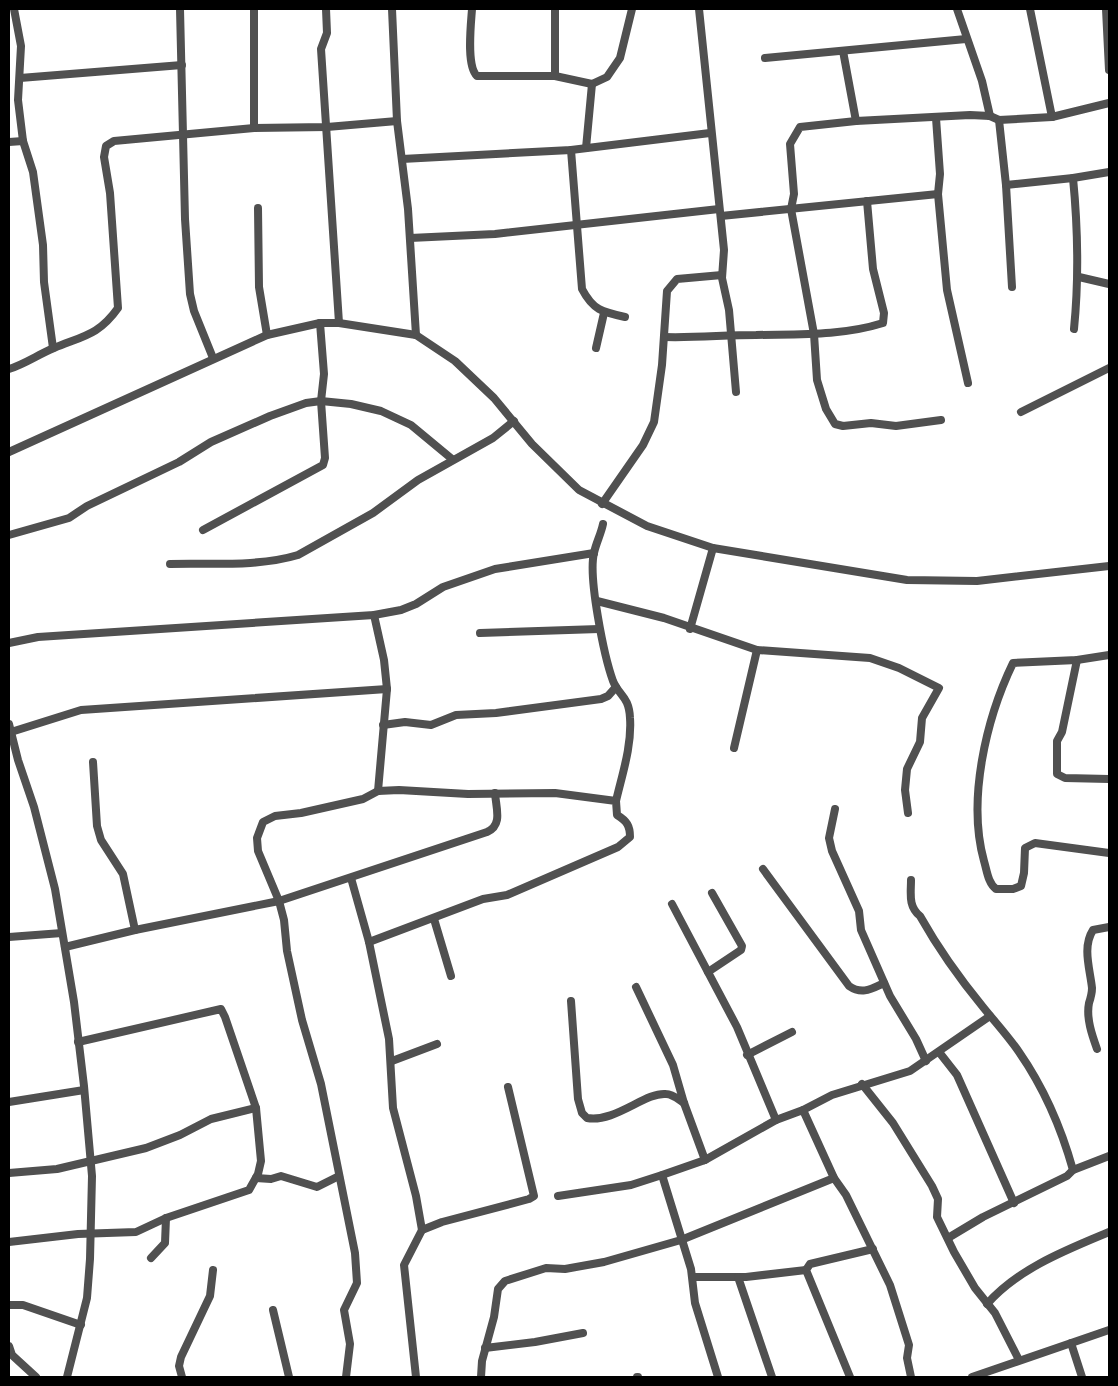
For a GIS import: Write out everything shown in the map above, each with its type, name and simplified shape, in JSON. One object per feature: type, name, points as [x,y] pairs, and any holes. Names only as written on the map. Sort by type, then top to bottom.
[{"type":"street","points":[[14,9],[21,46],[18,100],[23,141],[34,181],[43,244],[44,282],[53,348]]},
{"type":"street","points":[[180,9],[185,219],[190,294],[194,310],[213,358]]},
{"type":"street","points":[[254,9],[254,128]]},
{"type":"street","points":[[326,9],[327,33],[321,49],[328,128],[339,323]]},
{"type":"street","points":[[392,9],[397,121],[410,238],[416,335]]},
{"type":"street","points":[[472,9],[471,60],[475,74],[488,78],[555,76],[592,84],[607,77],[620,58],[632,9]]},
{"type":"street","points":[[555,9],[555,76]]},
{"type":"street","points":[[699,9],[724,258],[722,275],[732,335],[736,392]]},
{"type":"street","points":[[957,9],[982,81],[990,116]]},
{"type":"street","points":[[1030,9],[1052,118]]},
{"type":"street","points":[[1106,9],[1109,70]]},
{"type":"street","points":[[765,58],[966,39]]},
{"type":"street","points":[[843,51],[856,121]]},
{"type":"street","points":[[20,78],[182,65]]},
{"type":"street","points":[[586,148],[592,84]]},
{"type":"street","points":[[941,420],[896,426],[871,423],[843,426],[834,424],[826,409],[818,380],[814,334],[791,209],[794,194],[790,144],[800,127],[856,121],[990,116],[998,120],[1052,118],[1109,103]]},
{"type":"street","points":[[936,118],[940,174],[938,194],[947,290],[968,383]]},
{"type":"street","points":[[998,120],[1006,185],[1012,287]]},
{"type":"street","points":[[9,369],[24,364],[53,348],[96,332],[118,308],[110,193],[104,157],[106,146],[114,141],[183,134],[254,128],[328,128],[397,121]]},
{"type":"street","points":[[402,159],[571,150],[710,133]]},
{"type":"street","points":[[9,142],[23,141]]},
{"type":"street","points":[[571,150],[575,224],[582,289],[589,303],[604,313],[625,317]]},
{"type":"street","points":[[1006,185],[1074,178],[1109,172]]},
{"type":"street","points":[[1074,178],[1079,277],[1074,328]]},
{"type":"street","points":[[410,238],[495,234],[575,224],[720,212],[791,209],[938,194]]},
{"type":"street","points":[[664,337],[704,338],[732,335],[814,334],[868,328],[883,323],[884,313],[873,269],[867,201]]},
{"type":"street","points":[[258,208],[259,287],[267,334]]},
{"type":"street","points":[[602,504],[650,432],[656,413],[667,291],[673,282],[684,277],[722,275]]},
{"type":"street","points":[[1079,277],[1109,284]]},
{"type":"street","points":[[596,348],[604,313]]},
{"type":"street","points":[[202,530],[321,468],[325,458],[321,401],[324,374],[320,323]]},
{"type":"street","points":[[9,452],[267,334],[320,323],[339,323],[416,335],[455,361],[514,421],[532,444],[579,490],[602,504],[647,526],[713,548],[907,580],[977,581],[1109,566]]},
{"type":"street","points":[[1021,412],[1109,368]]},
{"type":"street","points":[[9,535],[69,518],[87,506],[179,462],[211,442],[270,416],[306,403],[321,401],[351,404],[395,416],[411,426],[452,459]]},
{"type":"street","points":[[170,564],[243,563],[285,559],[298,555],[373,513],[418,480],[452,459],[493,438],[514,421]]},
{"type":"street","points":[[369,942],[483,899],[507,895],[618,847],[630,837],[630,828],[626,820],[617,815],[616,801],[630,731],[627,702],[616,687],[599,629],[596,601],[594,553],[600,539],[603,524]]},
{"type":"street","points":[[690,629],[713,548]]},
{"type":"street","points":[[9,643],[38,637],[374,615],[401,610],[416,604],[442,587],[495,569],[594,553]]},
{"type":"street","points":[[596,601],[664,618],[690,629],[757,650],[870,658],[915,675],[938,688],[922,718],[920,742],[907,769],[904,790],[908,813]]},
{"type":"street","points":[[374,615],[384,660],[387,688],[378,792]]},
{"type":"street","points":[[480,633],[599,629]]},
{"type":"street","points":[[734,748],[757,650]]},
{"type":"street","points":[[1109,655],[1077,660],[1013,663],[1001,688],[981,763],[979,844],[991,885],[996,889],[1002,890],[1021,886],[1024,873],[1025,848],[1035,843],[1109,853]]},
{"type":"street","points":[[1077,660],[1062,732],[1057,741],[1057,774],[1064,778],[1109,779]]},
{"type":"street","points":[[383,725],[405,722],[431,725],[456,715],[496,713],[601,698],[608,696],[616,687]]},
{"type":"street","points":[[11,732],[81,710],[387,688]]},
{"type":"street","points":[[9,724],[56,889],[78,1042],[91,1160],[92,1234],[88,1285],[81,1325],[67,1377]]},
{"type":"street","points":[[93,762],[97,826],[101,840],[123,874],[135,930]]},
{"type":"street","points":[[346,1377],[350,1344],[344,1310],[357,1283],[356,1253],[321,1084],[302,1020],[279,901],[258,851],[257,838],[263,822],[275,816],[301,813],[363,799],[378,792],[399,790],[468,794],[555,793],[616,801]]},
{"type":"street","points":[[65,947],[135,930],[279,901],[494,829],[498,822],[495,793]]},
{"type":"street","points":[[835,809],[829,838],[832,851],[859,911],[861,930],[884,983],[926,1061]]},
{"type":"street","points":[[763,869],[849,986],[857,992],[869,990],[884,983]]},
{"type":"street","points":[[351,878],[369,942],[392,1061],[391,1095],[393,1108],[416,1196],[422,1230],[404,1269],[416,1377]]},
{"type":"street","points":[[912,880],[910,902],[958,974],[1018,1050],[1041,1087],[1057,1123],[1073,1170]]},
{"type":"street","points":[[708,972],[741,950],[742,946],[712,893]]},
{"type":"street","points":[[672,904],[737,1027],[747,1055],[776,1120]]},
{"type":"street","points":[[434,919],[451,976]]},
{"type":"street","points":[[1097,1049],[1089,1022],[1089,1004],[1092,992],[1088,944],[1093,930],[1109,927]]},
{"type":"street","points":[[9,937],[62,933]]},
{"type":"street","points":[[636,987],[673,1065],[684,1103],[705,1160]]},
{"type":"street","points":[[572,1001],[578,1100],[582,1113],[587,1118],[602,1118],[661,1094],[673,1096],[684,1103]]},
{"type":"street","points":[[9,1242],[136,1232],[166,1218],[243,1194],[249,1190],[256,1178],[261,1161],[256,1108],[229,1026],[221,1009],[78,1042]]},
{"type":"street","points":[[558,1196],[631,1185],[705,1160],[776,1120],[803,1110],[827,1097],[862,1084],[902,1074],[926,1061],[990,1016]]},
{"type":"street","points":[[747,1055],[792,1032]]},
{"type":"street","points":[[392,1061],[437,1044]]},
{"type":"street","points":[[939,1052],[957,1075],[1014,1202]]},
{"type":"street","points":[[862,1084],[893,1123],[932,1186],[938,1199],[937,1216],[948,1238],[975,1288],[1003,1326],[1020,1360]]},
{"type":"street","points":[[422,1230],[442,1222],[529,1199],[534,1196],[508,1087]]},
{"type":"street","points":[[9,1102],[84,1090]]},
{"type":"street","points":[[9,1173],[57,1169],[146,1148],[180,1135],[211,1119],[256,1108]]},
{"type":"street","points":[[803,1110],[834,1178],[846,1195],[890,1285],[909,1345],[907,1358],[911,1377]]},
{"type":"street","points":[[948,1238],[983,1217],[1067,1176],[1073,1170],[1109,1156]]},
{"type":"street","points":[[662,1175],[693,1277],[695,1303],[718,1377]]},
{"type":"street","points":[[256,1178],[271,1180],[281,1176],[288,1177],[317,1187],[339,1176]]},
{"type":"street","points":[[481,1377],[485,1348],[494,1317],[498,1289],[505,1281],[546,1268],[565,1269],[604,1262],[681,1240],[834,1178]]},
{"type":"street","points":[[151,1258],[165,1244],[166,1218]]},
{"type":"street","points":[[988,1304],[1008,1283],[1038,1264],[1109,1232]]},
{"type":"street","points":[[806,1270],[810,1264],[873,1249]]},
{"type":"street","points":[[182,1377],[179,1366],[181,1357],[210,1296],[213,1270]]},
{"type":"street","points":[[693,1277],[738,1277],[806,1270]]},
{"type":"street","points":[[806,1270],[850,1377]]},
{"type":"street","points":[[738,1277],[772,1377]]},
{"type":"street","points":[[9,1305],[23,1305],[81,1325]]},
{"type":"street","points":[[273,1310],[289,1377]]},
{"type":"street","points":[[972,1377],[1109,1330]]},
{"type":"street","points":[[485,1348],[535,1342],[583,1333]]},
{"type":"street","points":[[1071,1343],[1082,1377]]},
{"type":"street","points":[[9,1346],[12,1355],[36,1377]]},
{"type":"street","points":[[9,1365],[12,1355]]}]
